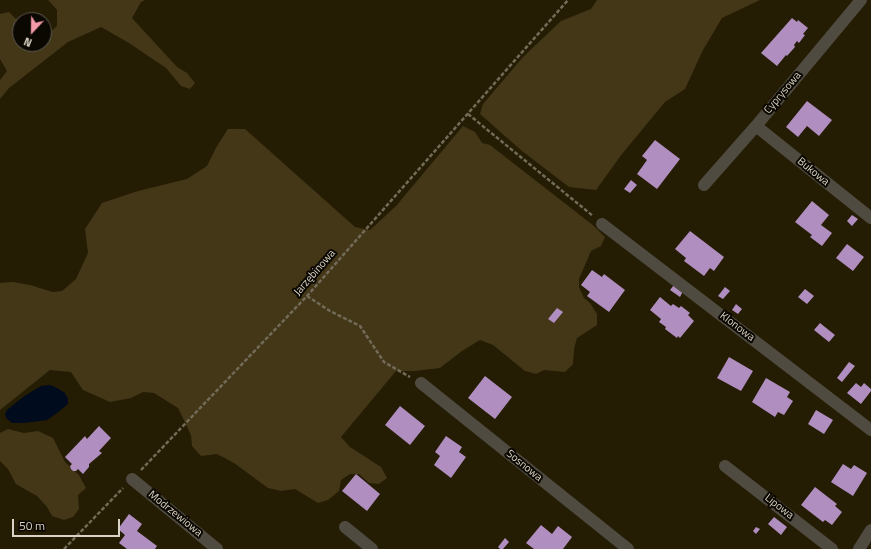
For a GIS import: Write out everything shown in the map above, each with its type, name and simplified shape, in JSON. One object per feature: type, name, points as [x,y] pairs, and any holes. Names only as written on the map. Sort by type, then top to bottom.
[{"type":"street","name":"Cyprysowa","points":[[704,185],[756,126],[861,0]]},
{"type":"street","name":"Bukowa","points":[[756,126],[871,218]]},
{"type":"street","name":"Klonowa","points":[[602,224],[871,430]]},
{"type":"street","name":"Sosnowa","points":[[421,383],[628,549]]},
{"type":"street","name":"Lipowa","points":[[725,466],[832,549]]},
{"type":"street","name":"Modrzewiowa","points":[[132,479],[217,549]]},
{"type":"street","points":[[345,527],[372,549]]},
{"type":"street","points":[[859,549],[871,530]]},
{"type":"path","name":"Jarzębinowa","points":[[64,549],[306,296],[568,0]]},
{"type":"path","points":[[468,114],[602,224]]},
{"type":"path","points":[[306,296],[330,312],[360,326],[384,362],[421,383]]},
{"type":"shaded area","points":[[48,0],[145,0],[141,2],[132,18],[177,67],[187,73],[195,83],[190,89],[181,86],[166,68],[129,43],[101,27],[68,42],[9,88],[0,99],[0,80],[7,71],[0,59],[0,14],[9,12],[12,15],[12,52],[52,52],[52,31],[57,26],[57,10]]},
{"type":"shaded area","points":[[597,0],[760,0],[722,18],[703,50],[685,89],[665,102],[622,154],[596,190],[569,187],[522,151],[480,114],[483,104],[523,57],[561,21],[591,9]]},
{"type":"shaded area","points":[[463,126],[475,132],[482,143],[490,145],[594,226],[605,237],[601,246],[591,251],[579,279],[579,287],[584,298],[590,303],[597,314],[597,325],[577,338],[574,349],[573,364],[565,372],[544,370],[536,374],[525,371],[493,345],[480,340],[462,351],[440,368],[415,371],[396,371],[341,437],[350,447],[381,467],[387,478],[379,484],[369,483],[359,474],[350,474],[341,480],[339,491],[328,500],[318,503],[295,489],[281,491],[268,488],[234,463],[217,454],[201,456],[192,446],[191,435],[178,408],[154,393],[143,392],[131,398],[110,402],[83,390],[71,372],[50,370],[0,410],[0,283],[13,282],[30,285],[53,292],[62,291],[76,279],[88,253],[85,229],[102,203],[138,191],[187,179],[207,166],[228,129],[245,129],[355,227],[370,230],[396,206]]},
{"type":"shaded area","points":[[8,429],[24,433],[38,431],[53,438],[65,462],[79,475],[86,488],[78,495],[79,509],[73,517],[64,520],[52,516],[47,507],[37,496],[16,484],[8,469],[0,461],[0,433]]},
{"type":"water","points":[[50,385],[65,393],[68,399],[68,404],[57,413],[47,420],[24,423],[12,423],[6,418],[5,414],[7,410],[23,397],[41,386]]},
{"type":"building","points":[[792,18],[797,22],[798,20],[808,28],[803,34],[805,35],[799,43],[797,41],[794,45],[795,47],[777,66],[761,53]]},
{"type":"building","points":[[807,101],[832,120],[819,136],[807,126],[798,137],[786,127]]},
{"type":"building","points":[[655,140],[680,159],[657,189],[637,174],[647,160],[642,156]]},
{"type":"building","points":[[631,180],[637,185],[630,193],[624,189]]},
{"type":"building","points":[[812,201],[829,215],[821,225],[832,233],[822,246],[810,237],[812,235],[795,222]]},
{"type":"building","points":[[852,215],[858,219],[852,226],[847,221]]},
{"type":"building","points":[[690,231],[724,257],[714,271],[710,268],[704,276],[684,261],[686,258],[675,249]]},
{"type":"building","points":[[847,244],[864,257],[853,271],[836,258]]},
{"type":"building","points":[[592,270],[602,277],[604,274],[625,290],[609,312],[587,296],[590,292],[581,285]]},
{"type":"building","points":[[674,285],[683,291],[680,297],[670,290]]},
{"type":"building","points":[[725,287],[730,291],[723,299],[718,296]]},
{"type":"building","points":[[805,289],[814,296],[807,304],[798,297]]},
{"type":"building","points":[[660,297],[671,306],[673,304],[679,308],[681,306],[690,313],[688,315],[694,321],[680,338],[678,336],[677,338],[665,329],[666,327],[659,322],[661,319],[650,310]]},
{"type":"building","points":[[736,304],[742,309],[738,314],[732,310]]},
{"type":"building","points":[[557,308],[563,312],[554,323],[548,319]]},
{"type":"building","points":[[820,323],[835,335],[829,342],[814,330]]},
{"type":"building","points":[[729,357],[753,371],[741,391],[717,378]]},
{"type":"building","points":[[849,362],[855,366],[842,382],[837,378]]},
{"type":"building","points":[[485,376],[512,397],[495,419],[468,398]]},
{"type":"building","points":[[766,378],[790,392],[787,397],[793,401],[784,415],[778,412],[775,417],[752,402]]},
{"type":"building","points":[[856,383],[861,387],[864,383],[871,389],[861,404],[847,393]]},
{"type":"building","points":[[400,406],[425,426],[410,445],[385,425]]},
{"type":"building","points":[[816,410],[833,420],[824,434],[808,424]]},
{"type":"building","points":[[99,426],[111,438],[99,451],[102,453],[89,464],[89,467],[83,474],[78,469],[73,471],[70,466],[72,464],[65,457],[85,436],[87,439]]},
{"type":"building","points":[[446,436],[462,447],[459,452],[466,457],[451,478],[434,465],[440,456],[435,452]]},
{"type":"building","points":[[843,464],[851,469],[854,465],[867,473],[853,496],[831,482]]},
{"type":"building","points":[[356,474],[380,494],[367,511],[342,491]]},
{"type":"building","points":[[815,487],[837,504],[835,506],[842,512],[832,525],[825,520],[823,522],[801,505]]},
{"type":"building","points":[[129,514],[142,524],[137,531],[157,546],[155,549],[127,549],[119,543],[125,535],[118,529]]},
{"type":"building","points":[[774,517],[787,527],[781,535],[768,524]]},
{"type":"building","points":[[541,525],[552,534],[558,526],[572,537],[563,549],[534,549],[526,543]]},
{"type":"building","points":[[756,527],[760,529],[756,534],[753,531]]},
{"type":"building","points":[[505,538],[509,542],[503,549],[500,549],[498,547]]}]
